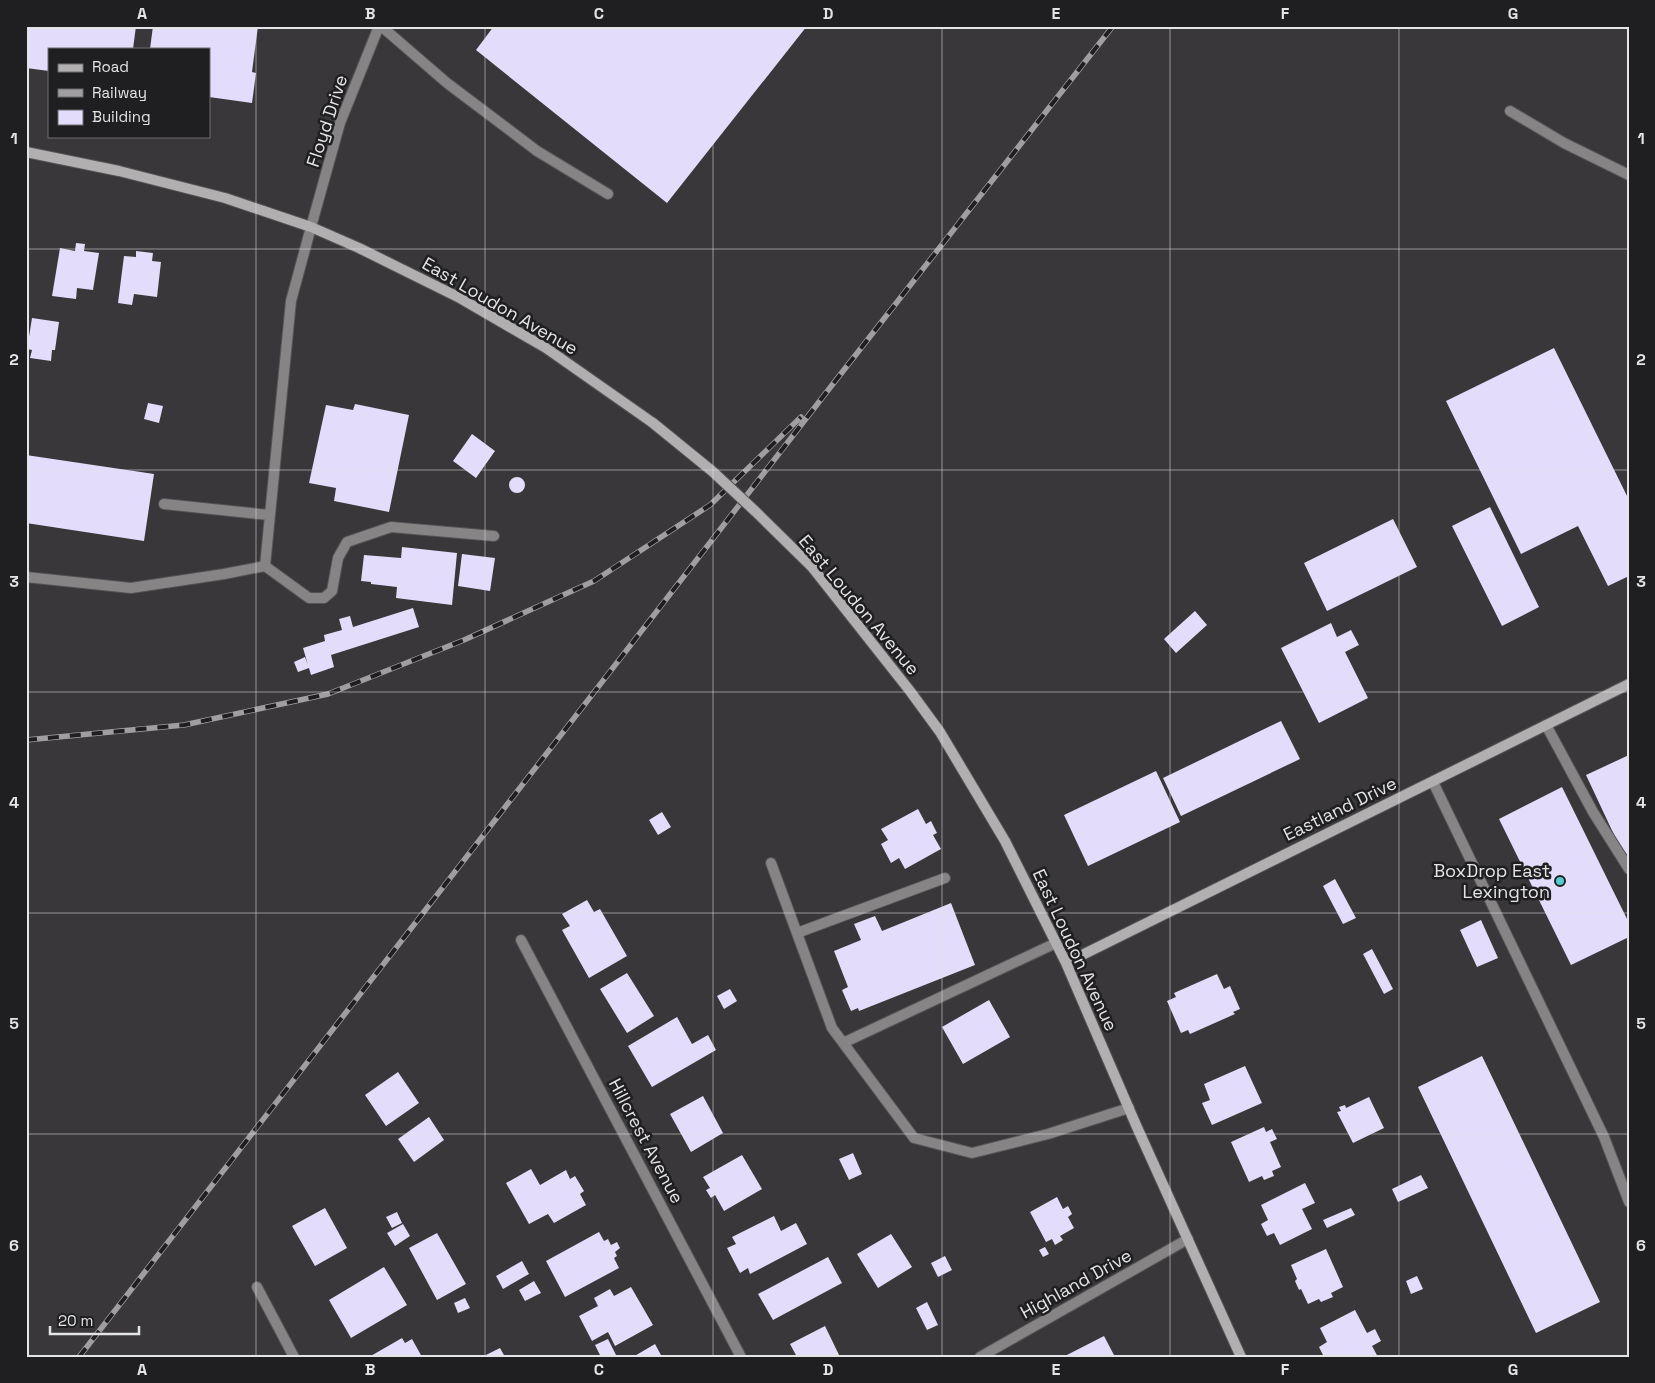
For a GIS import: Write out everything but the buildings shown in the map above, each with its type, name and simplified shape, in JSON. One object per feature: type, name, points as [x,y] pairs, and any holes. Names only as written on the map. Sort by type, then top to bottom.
[{"type":"main road","name":"East Loudon Avenue","points":[[26,152],[119,171],[225,198],[311,227],[359,248],[458,297],[546,348],[653,423],[712,471],[812,567],[940,732],[1005,841],[1066,963],[1241,1357]]},
{"type":"main road","name":"Eastland Drive","points":[[1066,963],[1629,684]]},
{"type":"street","points":[[380,26],[447,83],[537,151],[608,194]]},
{"type":"street","name":"Floyd Drive","points":[[264,566],[291,300],[340,123],[380,26]]},
{"type":"street","points":[[1510,111],[1564,143],[1629,175]]},
{"type":"street","points":[[164,504],[269,515]]},
{"type":"street","points":[[26,577],[131,588],[264,566],[309,598],[324,598],[332,591],[338,558],[347,542],[391,527],[494,536]]},
{"type":"street","points":[[1546,725],[1593,812],[1629,869]]},
{"type":"street","points":[[1433,782],[1604,1137],[1629,1202]]},
{"type":"street","points":[[771,863],[832,1028],[914,1138],[972,1153],[1048,1134],[1129,1108]]},
{"type":"street","points":[[797,933],[945,878]]},
{"type":"street","name":"Hillcrest Avenue","points":[[521,940],[741,1357]]},
{"type":"street","points":[[843,1044],[1056,942]]},
{"type":"street","name":"Highland Drive","points":[[980,1357],[1188,1239]]},
{"type":"street","points":[[257,1287],[294,1357]]},
{"type":"railway","points":[[79,1357],[829,389],[1113,26]]},
{"type":"railway","points":[[26,740],[184,725],[328,694],[464,640],[594,581],[710,505],[801,417]]},
{"type":"place","name":"BoxDrop East Lexington","points":[[1560,881]]}]
